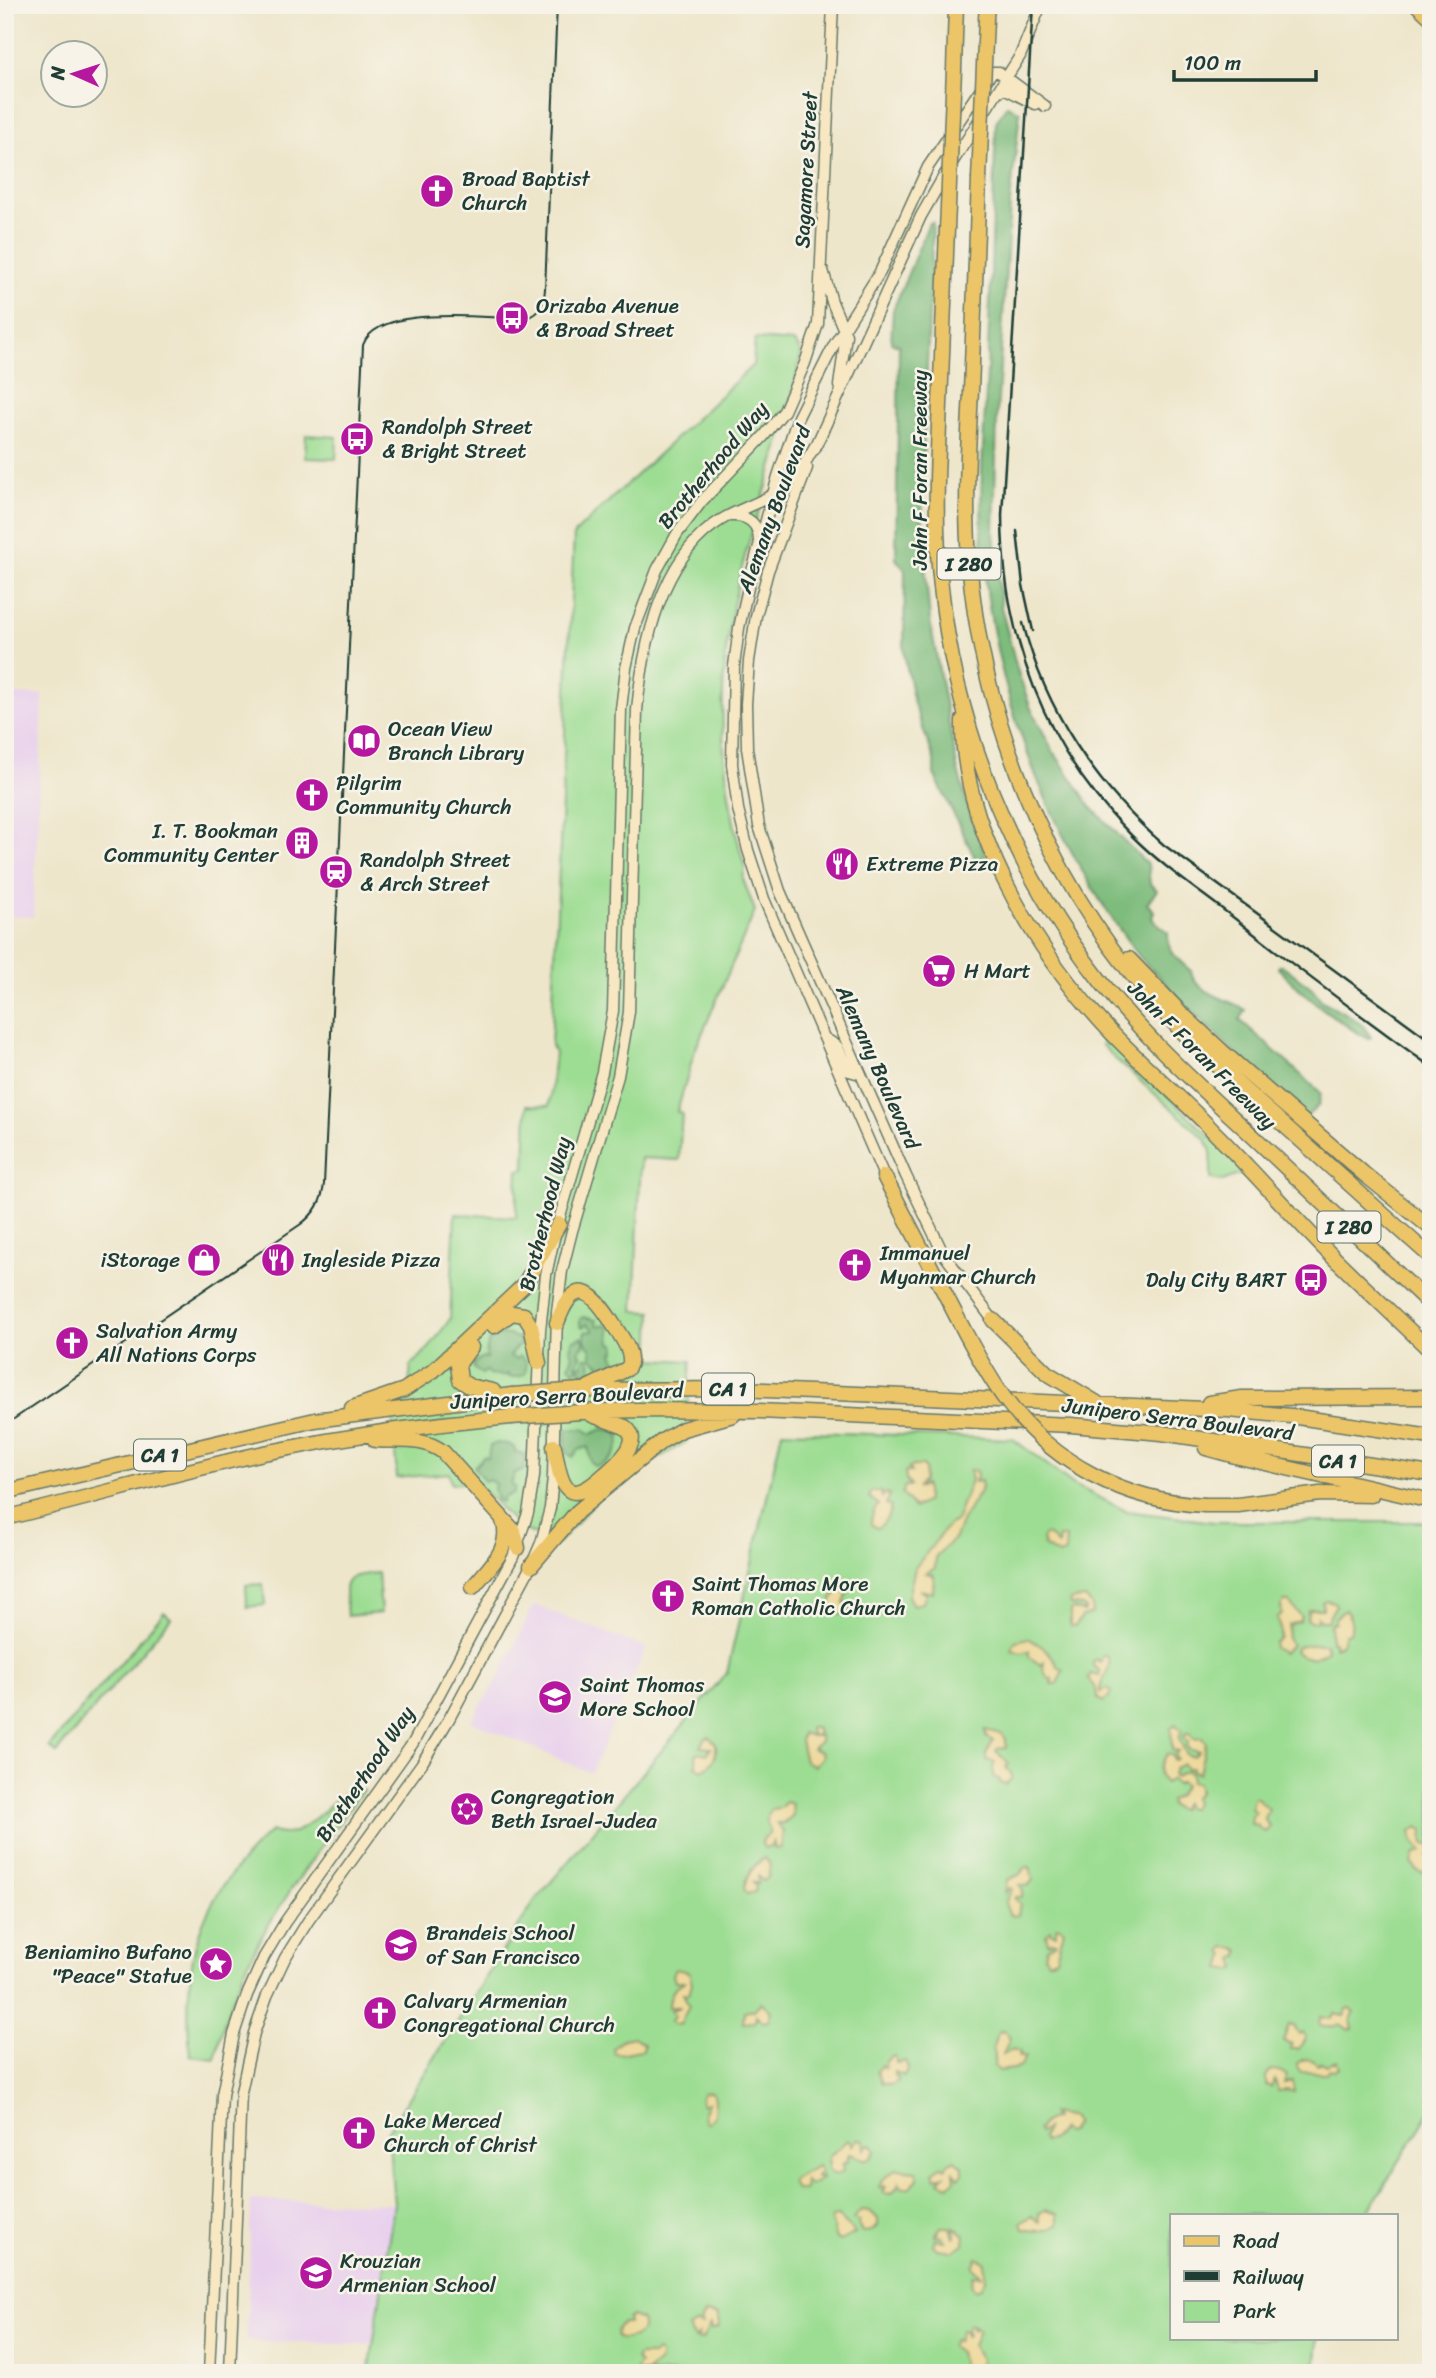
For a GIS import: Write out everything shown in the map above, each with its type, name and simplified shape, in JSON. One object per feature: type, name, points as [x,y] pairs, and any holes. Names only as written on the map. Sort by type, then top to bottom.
[{"type":"highway","name":"John F Foran Freeway","points":[[956,5],[937,525],[943,607],[964,708],[993,793],[1022,859],[1052,912],[1099,979],[1167,1055],[1431,1305]]},
{"type":"highway","name":"John F Foran Freeway","points":[[987,12],[967,500],[969,561],[976,622],[994,702],[1020,780],[1059,863],[1097,924],[1145,991],[1187,1036],[1431,1257]]},
{"type":"highway","points":[[964,708],[963,750],[975,802],[988,838],[1021,909],[1062,974],[1114,1034],[1207,1124],[1326,1249],[1431,1351]]},
{"type":"highway","points":[[1097,924],[1196,1027],[1364,1174],[1431,1228]]},
{"type":"highway","points":[[884,1176],[958,1321],[996,1387],[1036,1435],[1063,1457],[1094,1476],[1126,1490],[1169,1502],[1205,1505],[1238,1505],[1329,1494],[1431,1501]]},
{"type":"highway","points":[[315,1420],[397,1393],[428,1376],[524,1285],[559,1224]]},
{"type":"highway","points":[[557,1323],[568,1298],[576,1293],[588,1294],[601,1307],[629,1353],[631,1361],[624,1371],[581,1390]]},
{"type":"highway","points":[[512,1395],[473,1388],[463,1382],[457,1373],[461,1359],[501,1319],[517,1313],[524,1315],[530,1323],[539,1363]]},
{"type":"highway","points":[[993,1320],[1047,1373],[1101,1405]]},
{"type":"highway","name":"Junipero Serra Boulevard","points":[[5,1493],[315,1420],[512,1395],[581,1390],[740,1390],[1189,1408],[1270,1413],[1431,1437]]},
{"type":"highway","points":[[1189,1408],[1242,1398],[1431,1397]]},
{"type":"highway","points":[[531,1566],[576,1512],[662,1441],[691,1426],[749,1411]]},
{"type":"highway","name":"Junipero Serra Boulevard","points":[[5,1518],[240,1459],[358,1436],[404,1428],[581,1412],[749,1411],[986,1421],[1162,1433],[1431,1474]]},
{"type":"highway","points":[[554,1447],[563,1483],[570,1491],[578,1492],[593,1485],[628,1450],[632,1438],[625,1427],[581,1412]]},
{"type":"highway","points":[[1162,1433],[1239,1457],[1431,1501]]},
{"type":"highway","points":[[358,1436],[378,1440],[413,1440],[438,1448],[499,1513],[516,1535],[518,1548]]},
{"type":"highway","points":[[473,1587],[505,1544],[505,1528],[499,1513]]},
{"type":"main road","name":"Sagamore Street","points":[[815,336],[818,324],[833,5]]},
{"type":"main road","name":"Alemany Boulevard","points":[[993,1320],[943,1253],[906,1177],[771,868],[755,806],[747,748],[747,689],[756,616],[779,537],[815,446],[929,202],[1007,78],[1029,39],[1041,5]]},
{"type":"main road","points":[[1416,5],[1431,19]]},
{"type":"main road","name":"Alemany Boulevard","points":[[884,1176],[760,887],[742,830],[736,794],[731,726],[734,667],[742,613],[772,495],[788,442],[816,378],[880,272],[928,167],[965,108],[988,74],[995,71],[1007,78]]},
{"type":"main road","points":[[999,91],[1006,89],[1030,103],[1045,106],[1007,78]]},
{"type":"main road","points":[[820,261],[832,302],[844,329],[846,347],[837,401]]},
{"type":"main road","points":[[788,442],[807,382],[815,336]]},
{"type":"main road","name":"Brotherhood Way","points":[[209,2373],[222,2095],[232,2044],[247,1994],[264,1957],[285,1922],[408,1752],[518,1548],[534,1488],[544,1286],[611,1031],[621,709],[635,628],[657,570],[677,534],[702,501],[784,411],[815,336]]},
{"type":"main road","name":"Brotherhood Way","points":[[230,2373],[240,2113],[244,2072],[260,2014],[277,1973],[296,1940],[432,1748],[531,1566],[541,1543],[550,1508],[561,1281],[566,1251],[618,1076],[631,991],[637,710],[645,652],[656,613],[674,573],[704,534],[729,516],[772,495],[794,479],[815,446]]},
{"type":"main road","points":[[729,516],[741,515],[752,522],[758,529],[760,544]]},
{"type":"main road","points":[[826,1040],[837,1046],[849,1071],[860,1074]]},
{"type":"shaded area","points":[[5,694],[43,695],[33,917],[5,916]]},
{"type":"shaded area","name":"Saint Thomas More School","points":[[534,1605],[646,1648],[591,1773],[471,1721],[501,1674]]},
{"type":"shaded area","name":"Krouzian Armenian School","points":[[251,2200],[394,2204],[372,2345],[247,2341]]},
{"type":"green space","points":[[1007,105],[1020,112],[1010,203],[997,415],[994,534],[1001,607],[1017,669],[1031,709],[1053,751],[1091,807],[1148,865],[1150,884],[1157,890],[1147,904],[1154,911],[1152,919],[1168,932],[1169,945],[1174,954],[1191,971],[1198,985],[1246,1010],[1240,1020],[1321,1093],[1319,1105],[1305,1118],[1217,1036],[1139,956],[1081,869],[1036,776],[1018,728],[993,627],[985,576],[982,525],[996,122]]},
{"type":"green space","points":[[933,222],[922,483],[923,543],[930,621],[957,767],[972,821],[988,862],[979,866],[934,774],[934,759],[914,704],[904,653],[905,570],[896,559],[899,345],[891,343],[893,310],[929,223]]},
{"type":"green space","points":[[755,339],[793,342],[801,353],[772,469],[744,558],[727,647],[723,690],[726,778],[745,869],[743,879],[755,911],[695,1050],[677,1112],[682,1113],[679,1160],[641,1158],[634,1311],[652,1312],[650,1359],[691,1361],[686,1442],[600,1496],[557,1544],[518,1527],[476,1482],[451,1484],[449,1473],[397,1478],[391,1399],[408,1392],[411,1366],[429,1348],[450,1319],[455,1214],[516,1217],[518,1170],[525,1169],[527,1105],[549,1106],[555,1053],[551,1046],[574,534],[753,365]]},
{"type":"green space","points":[[306,435],[337,437],[336,459],[305,458]]},
{"type":"green space","points":[[1279,966],[1283,966],[1312,988],[1322,1001],[1362,1025],[1371,1037],[1369,1039],[1356,1032],[1321,1007],[1288,978]]},
{"type":"green space","points":[[1102,1037],[1228,1153],[1243,1172],[1223,1181],[1211,1179],[1211,1152],[1206,1139],[1112,1056],[1102,1045]]},
{"type":"green space","points":[[583,1317],[596,1320],[597,1325],[609,1326],[611,1343],[615,1344],[616,1350],[613,1353],[616,1361],[606,1369],[591,1357],[585,1332],[593,1329],[587,1324],[583,1327],[580,1325],[580,1319]]},
{"type":"green space","points":[[499,1335],[520,1339],[520,1345],[510,1357],[517,1359],[519,1356],[524,1360],[525,1374],[509,1377],[508,1374],[489,1375],[486,1371],[482,1374],[474,1369],[473,1364],[481,1358],[487,1358],[489,1340]]},
{"type":"green space","points":[[581,1337],[584,1345],[578,1351],[581,1355],[576,1365],[582,1365],[584,1358],[589,1358],[592,1371],[582,1373],[579,1367],[575,1371],[569,1366],[573,1355],[570,1350],[572,1341]]},
{"type":"green space","points":[[584,1429],[591,1434],[603,1429],[614,1431],[620,1437],[618,1448],[609,1460],[595,1466],[591,1462],[588,1447],[578,1450],[573,1457],[566,1452],[566,1432]]},
{"type":"green space","points":[[782,1431],[1013,1439],[1074,1485],[1126,1511],[1214,1522],[1431,1522],[1431,2110],[1367,2214],[1170,2214],[1170,2340],[1318,2340],[1315,2373],[369,2373],[394,2204],[388,2131],[534,1902],[727,1673]]},
{"type":"green space","points":[[497,1443],[508,1444],[514,1447],[515,1452],[524,1454],[524,1470],[515,1473],[511,1485],[515,1487],[513,1494],[503,1497],[502,1502],[497,1500],[495,1484],[489,1480],[484,1481],[474,1467],[483,1457],[488,1458],[490,1446]]},
{"type":"green space","points":[[378,1573],[381,1613],[347,1616],[347,1582],[356,1576]]},
{"type":"green space","points":[[263,1584],[265,1605],[247,1607],[246,1585]]},
{"type":"green space","points":[[164,1612],[171,1618],[56,1753],[49,1747]]},
{"type":"green space","points":[[352,1789],[363,1790],[294,1885],[255,1949],[225,2020],[215,2059],[190,2056],[188,2020],[193,1959],[211,1906],[246,1857],[271,1831],[283,1834],[304,1827]]},
{"type":"sand","points":[[922,1466],[925,1469],[924,1480],[917,1488],[925,1485],[927,1501],[914,1508],[902,1494],[905,1486],[911,1486],[906,1480],[905,1472],[911,1472],[908,1468]]},
{"type":"sand","points":[[969,1470],[976,1471],[975,1482],[981,1481],[982,1488],[962,1520],[955,1538],[936,1556],[935,1568],[926,1573],[934,1575],[933,1593],[919,1590],[926,1594],[923,1603],[913,1605],[908,1597],[915,1568],[949,1524],[956,1521],[971,1480]]},
{"type":"sand","points":[[872,1491],[881,1492],[882,1497],[885,1493],[890,1495],[886,1505],[891,1506],[888,1516],[882,1525],[876,1528],[871,1521],[874,1510],[879,1505],[869,1497]]},
{"type":"sand","points":[[1044,1535],[1058,1545],[1059,1538],[1066,1537],[1065,1553],[1058,1555],[1044,1546]]},
{"type":"sand","points":[[839,1591],[848,1592],[844,1603],[848,1604],[850,1609],[844,1614],[838,1614],[831,1606],[832,1599]]},
{"type":"sand","points":[[1085,1598],[1092,1605],[1092,1613],[1083,1616],[1075,1626],[1070,1626],[1070,1610],[1084,1612],[1086,1609],[1071,1605],[1070,1600]]},
{"type":"sand","points":[[1326,1600],[1336,1605],[1327,1621],[1321,1621],[1318,1617],[1316,1622],[1307,1620],[1308,1611],[1323,1609],[1322,1602]]},
{"type":"sand","points":[[1284,1602],[1289,1602],[1301,1616],[1300,1621],[1289,1625],[1287,1639],[1292,1645],[1283,1653],[1274,1648],[1274,1643],[1280,1638],[1277,1618],[1282,1614],[1281,1606]]},
{"type":"sand","points":[[1345,1610],[1351,1621],[1351,1630],[1345,1634],[1342,1644],[1334,1647],[1330,1624]]},
{"type":"sand","points":[[1028,1638],[1046,1650],[1063,1670],[1057,1684],[1052,1684],[1052,1678],[1049,1679],[1043,1670],[1044,1662],[1041,1665],[1029,1657],[1029,1651],[1021,1653],[1012,1650],[1015,1641]]},
{"type":"sand","points":[[1325,1644],[1327,1651],[1311,1657],[1295,1651],[1297,1647]]},
{"type":"sand","points":[[1103,1656],[1107,1656],[1109,1665],[1100,1692],[1107,1689],[1111,1692],[1103,1702],[1097,1698],[1096,1689],[1088,1679],[1091,1674],[1099,1676],[1100,1671],[1093,1666],[1093,1661],[1096,1659],[1100,1662]]},
{"type":"sand","points":[[1175,1724],[1182,1730],[1179,1739],[1187,1755],[1194,1757],[1199,1751],[1187,1747],[1188,1742],[1184,1738],[1186,1733],[1194,1739],[1202,1738],[1206,1743],[1199,1773],[1192,1771],[1192,1768],[1186,1769],[1183,1764],[1176,1768],[1173,1774],[1176,1777],[1188,1772],[1192,1777],[1190,1781],[1197,1783],[1199,1792],[1194,1797],[1195,1803],[1191,1808],[1186,1808],[1184,1803],[1180,1810],[1171,1806],[1170,1801],[1185,1785],[1181,1782],[1176,1784],[1172,1779],[1165,1783],[1159,1773],[1167,1754],[1172,1755],[1174,1760],[1177,1759],[1175,1754],[1178,1751],[1172,1750],[1171,1728]]},
{"type":"sand","points":[[809,1727],[816,1727],[818,1733],[814,1736],[820,1736],[819,1742],[812,1749],[821,1752],[822,1757],[814,1766],[805,1762],[800,1741],[802,1733],[812,1736]]},
{"type":"sand","points":[[985,1730],[1001,1734],[1006,1739],[1006,1748],[996,1751],[1009,1764],[1006,1767],[1012,1778],[1006,1785],[994,1778],[995,1762],[986,1760],[993,1741],[986,1737]]},
{"type":"sand","points":[[709,1737],[716,1744],[716,1753],[712,1763],[702,1770],[696,1766],[696,1754],[707,1754],[711,1748],[700,1747],[704,1739]]},
{"type":"sand","points":[[1256,1797],[1269,1809],[1264,1818],[1270,1826],[1265,1832],[1257,1825],[1251,1824],[1252,1816],[1256,1812],[1251,1809],[1253,1798]]},
{"type":"sand","points":[[786,1802],[792,1804],[793,1815],[783,1824],[776,1823],[783,1831],[781,1848],[775,1849],[773,1840],[771,1847],[765,1848],[762,1845],[763,1839],[770,1833],[767,1815],[772,1809],[780,1808]]},
{"type":"sand","points":[[1418,1827],[1423,1830],[1424,1844],[1431,1845],[1431,1853],[1428,1856],[1431,1858],[1431,1868],[1422,1873],[1417,1871],[1412,1863],[1414,1855],[1422,1851],[1414,1842],[1411,1832]]},
{"type":"sand","points":[[765,1858],[770,1864],[768,1878],[763,1881],[758,1876],[758,1884],[753,1882],[755,1892],[747,1894],[744,1886],[748,1876]]},
{"type":"sand","points":[[1026,1867],[1030,1867],[1033,1880],[1028,1886],[1020,1885],[1023,1890],[1022,1897],[1015,1897],[1020,1903],[1018,1915],[1012,1916],[1005,1903],[1012,1889],[1009,1888],[1005,1893],[1007,1880],[1019,1875]]},
{"type":"sand","points":[[1058,1926],[1064,1930],[1056,1958],[1048,1961],[1045,1956],[1047,1948],[1056,1943],[1048,1943],[1046,1934],[1050,1930],[1056,1934]]},
{"type":"sand","points":[[1225,1947],[1240,1951],[1239,1956],[1234,1959],[1237,1967],[1233,1971],[1221,1969]]},
{"type":"sand","points":[[676,1969],[689,1972],[692,1983],[689,1994],[683,1993],[689,2006],[680,2025],[670,2021],[675,2016],[671,2010],[681,2007],[669,2007],[671,1994],[685,1981],[675,1981],[673,1975]]},
{"type":"sand","points":[[761,2002],[771,2011],[768,2021],[763,2022],[756,2015],[755,2022],[743,2023],[744,2012],[754,2010]]},
{"type":"sand","points":[[1351,2009],[1354,2013],[1351,2020],[1353,2029],[1349,2030],[1340,2024],[1330,2027],[1319,2025],[1320,2017],[1332,2019],[1334,2014],[1344,2016],[1347,2010]]},
{"type":"sand","points":[[1289,2025],[1294,2026],[1299,2035],[1303,2033],[1306,2037],[1299,2049],[1291,2049],[1292,2044],[1283,2041]]},
{"type":"sand","points":[[1002,2031],[1010,2038],[1003,2055],[1013,2049],[1020,2052],[1019,2056],[1025,2056],[1021,2066],[998,2071],[994,2066],[993,2050],[998,2033]]},
{"type":"sand","points":[[634,2037],[644,2044],[643,2050],[614,2053],[613,2048],[623,2039]]},
{"type":"sand","points":[[894,2056],[896,2063],[905,2061],[908,2067],[904,2076],[894,2072],[898,2081],[892,2085],[882,2083],[877,2072],[881,2065],[884,2068],[886,2061]]},
{"type":"sand","points":[[1305,2059],[1318,2065],[1321,2062],[1327,2065],[1337,2061],[1339,2068],[1328,2070],[1327,2073],[1301,2072],[1297,2063]]},
{"type":"sand","points":[[1271,2070],[1287,2076],[1284,2083],[1293,2081],[1294,2092],[1278,2091],[1275,2080],[1271,2087],[1266,2085],[1266,2076]]},
{"type":"sand","points":[[703,2093],[713,2093],[715,2099],[714,2116],[705,2122],[703,2114],[708,2103],[702,2105],[701,2098]]},
{"type":"sand","points":[[1052,2113],[1073,2117],[1076,2123],[1070,2132],[1065,2133],[1061,2129],[1052,2140],[1044,2142],[1042,2138],[1046,2129],[1039,2133],[1037,2130],[1045,2122],[1055,2118]]},
{"type":"sand","points":[[857,2139],[864,2140],[864,2149],[868,2144],[872,2145],[875,2151],[871,2158],[867,2160],[849,2154],[847,2162],[842,2164],[843,2171],[836,2175],[831,2173],[828,2168],[829,2157],[847,2140],[851,2141],[852,2145]]},
{"type":"sand","points":[[955,2160],[963,2166],[963,2173],[959,2178],[954,2172],[955,2180],[948,2185],[939,2181],[944,2175],[936,2178],[933,2172],[941,2166],[946,2168],[947,2164]]},
{"type":"sand","points":[[817,2166],[821,2171],[816,2176],[822,2176],[822,2179],[809,2186],[805,2181],[804,2190],[796,2190],[793,2179]]},
{"type":"sand","points":[[897,2169],[916,2171],[918,2179],[910,2187],[901,2188],[899,2183],[892,2193],[882,2192],[886,2187],[879,2187],[883,2179]]},
{"type":"sand","points":[[861,2210],[870,2211],[878,2219],[878,2225],[872,2231],[862,2232],[858,2225],[860,2221],[853,2219]]},
{"type":"sand","points":[[1045,2210],[1058,2214],[1058,2224],[1041,2231],[1023,2229],[1021,2223],[1032,2216],[1040,2222],[1039,2213]]},
{"type":"sand","points":[[838,2216],[855,2233],[841,2241],[836,2239],[831,2220]]},
{"type":"sand","points":[[941,2227],[950,2227],[953,2237],[954,2227],[965,2235],[964,2244],[953,2251],[937,2249],[933,2245],[935,2239],[945,2241],[942,2236],[935,2235]]},
{"type":"sand","points":[[977,2258],[985,2262],[985,2280],[979,2289],[974,2289],[971,2283],[973,2275],[981,2276],[973,2266]]},
{"type":"sand","points":[[706,2313],[718,2315],[719,2327],[711,2330],[710,2324],[703,2339],[697,2340],[698,2335],[694,2339],[689,2328],[697,2323],[702,2325]]},
{"type":"sand","points":[[632,2316],[641,2320],[642,2330],[637,2336],[620,2339],[616,2335],[617,2328],[622,2323],[629,2323],[628,2319]]},
{"type":"sand","points":[[969,2324],[972,2325],[972,2330],[974,2326],[979,2330],[973,2346],[980,2359],[979,2373],[968,2373],[962,2366],[959,2352],[951,2346],[954,2340],[958,2341],[961,2330],[965,2331],[965,2336],[968,2335],[966,2329]]},
{"type":"sand","points":[[657,2351],[660,2361],[647,2372],[638,2372],[636,2369],[640,2364],[636,2359],[639,2355],[652,2355]]},
{"type":"tram line","points":[[5,1425],[301,1224],[320,1202],[324,1184],[363,345],[373,332],[390,323],[412,318],[526,318],[541,307],[545,289],[557,5]]},
{"type":"railway","points":[[1033,5],[1002,515],[1010,604],[1034,689],[1075,767],[1101,802],[1132,836],[1173,872],[1431,1067]]},
{"type":"railway","points":[[1017,531],[1023,585],[1033,631]]},
{"type":"railway","points":[[1023,623],[1033,655],[1059,716],[1095,772],[1139,822],[1164,845],[1431,1041]]},
{"type":"place","name":"Broad Baptist Church","points":[[437,191]]},
{"type":"place","name":"Orizaba Avenue & Broad Street","points":[[512,318]]},
{"type":"place","name":"Randolph Street & Bright Street","points":[[357,439]]},
{"type":"place","name":"Ocean View Branch Library","points":[[364,741]]},
{"type":"place","name":"Pilgrim Community Church","points":[[312,795]]},
{"type":"place","name":"I. T. Bookman Community Center","points":[[302,843]]},
{"type":"place","name":"Extreme Pizza","points":[[842,864]]},
{"type":"place","name":"Randolph Street & Arch Street","points":[[336,872]]},
{"type":"place","name":"H Mart","points":[[939,971]]},
{"type":"place","name":"iStorage","points":[[204,1260]]},
{"type":"place","name":"Ingleside Pizza","points":[[278,1260]]},
{"type":"place","name":"Immanuel Myanmar Church","points":[[855,1265]]},
{"type":"place","name":"Daly City BART","points":[[1311,1280]]},
{"type":"place","name":"Salvation Army All Nations Corps","points":[[72,1343]]},
{"type":"place","name":"Saint Thomas More Roman Catholic Church","points":[[668,1596]]},
{"type":"place","name":"Saint Thomas More School","points":[[555,1697]]},
{"type":"place","name":"Congregation Beth Israel-Judea","points":[[467,1809]]},
{"type":"place","name":"Brandeis School of San Francisco","points":[[401,1945]]},
{"type":"place","name":"Beniamino Bufano \"Peace\" Statue","points":[[216,1964]]},
{"type":"place","name":"Calvary Armenian Congregational Church","points":[[380,2013]]},
{"type":"place","name":"Lake Merced Church of Christ","points":[[359,2133]]},
{"type":"place","name":"Krouzian Armenian School","points":[[316,2273]]}]
